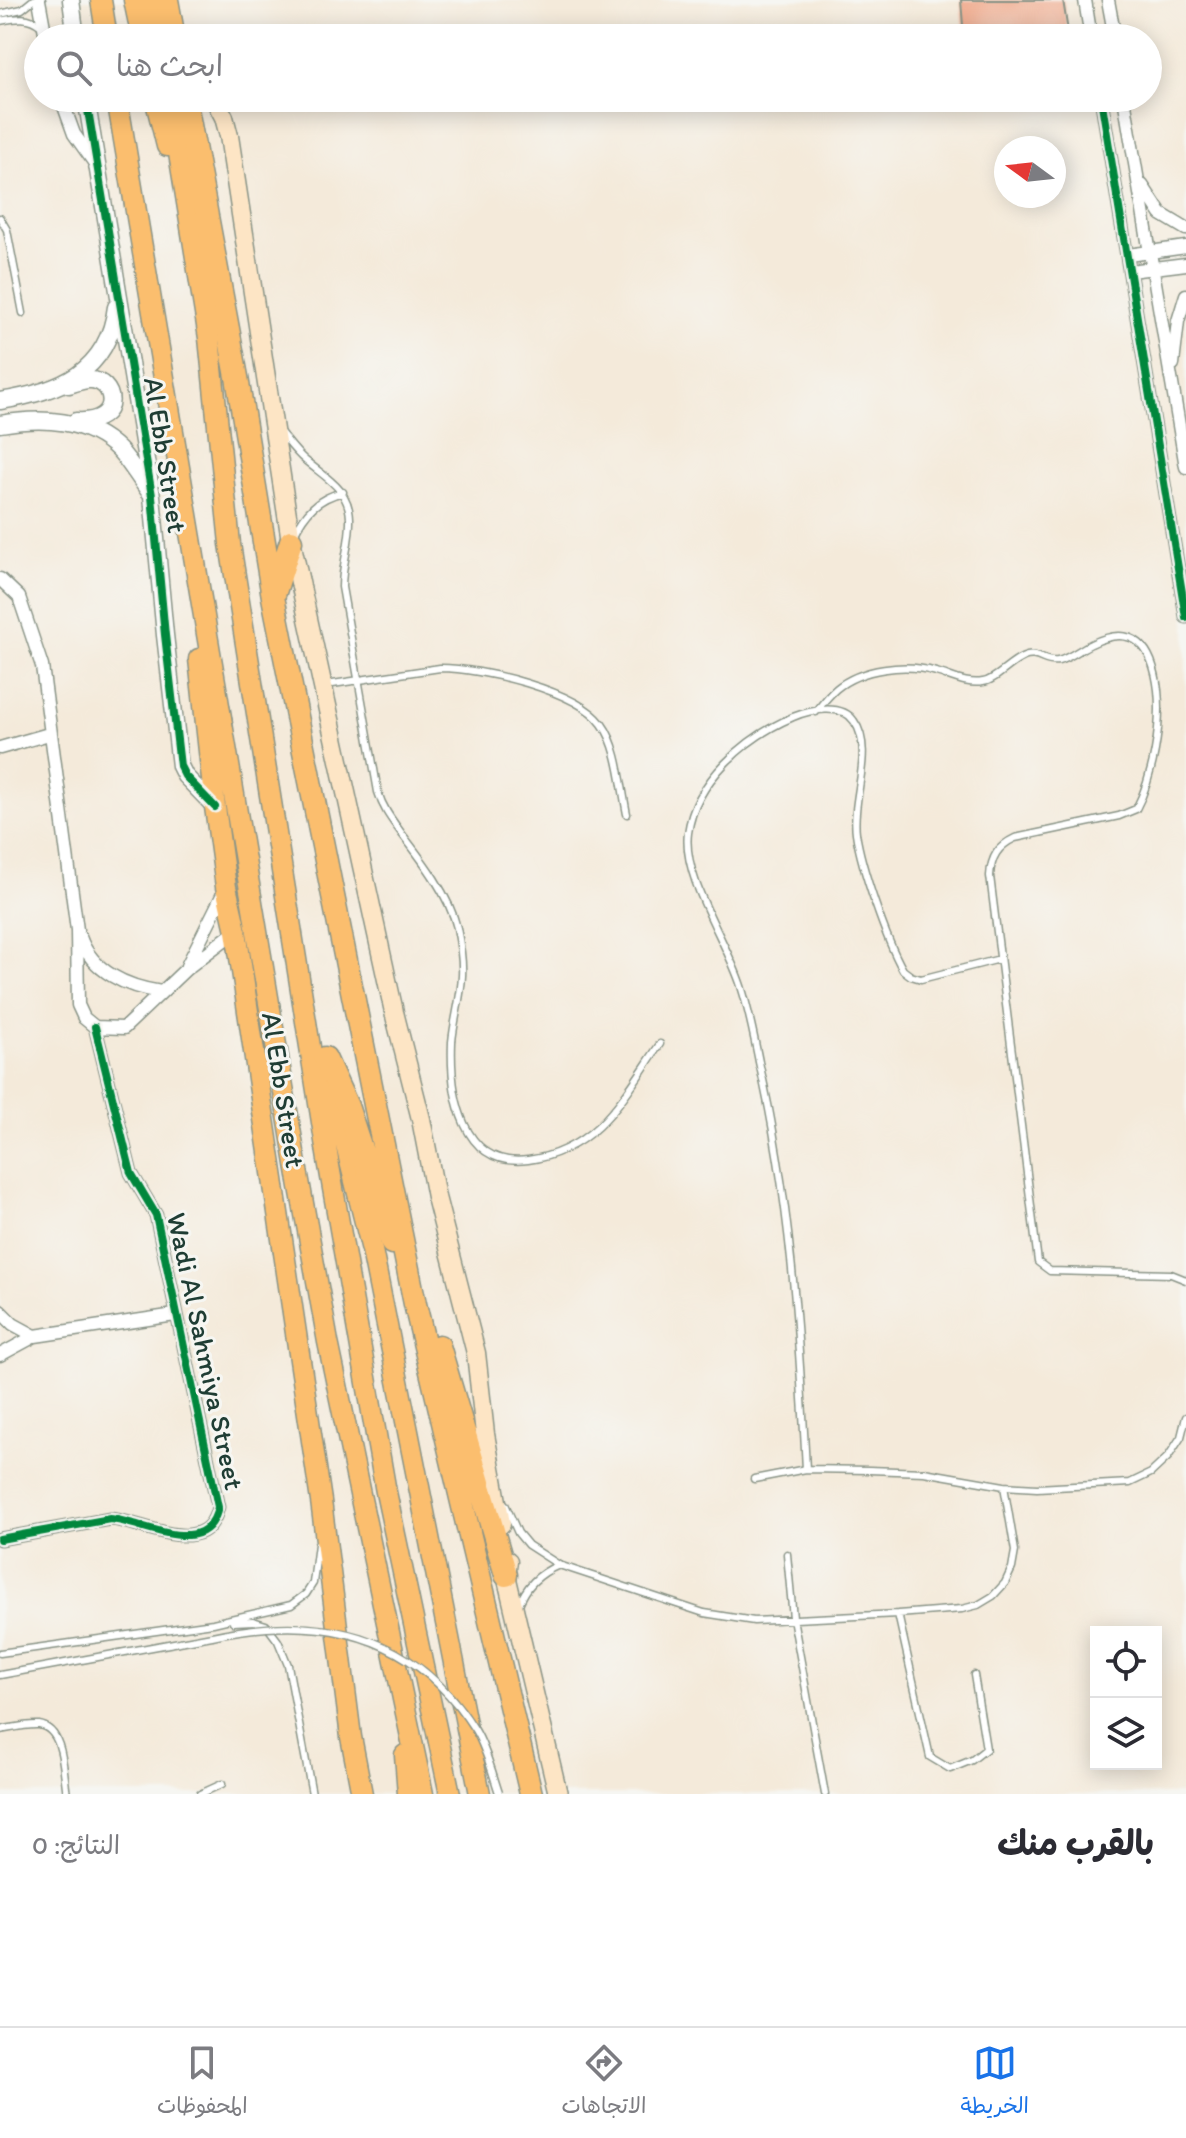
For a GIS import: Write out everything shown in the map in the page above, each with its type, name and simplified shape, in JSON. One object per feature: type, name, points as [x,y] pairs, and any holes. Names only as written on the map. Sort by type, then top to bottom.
[{"type":"highway","points":[[167,0],[170,24]]},
{"type":"highway","points":[[188,112],[237,377],[273,597],[415,1304],[531,1794]]},
{"type":"highway","points":[[273,597],[291,541]]},
{"type":"highway","points":[[325,1058],[347,1106],[415,1304]]},
{"type":"highway","points":[[405,1248],[426,1297],[506,1575]]},
{"type":"main road","points":[[101,0],[105,24]]},
{"type":"main road","points":[[134,0],[139,24]]},
{"type":"main road","points":[[153,0],[164,24]]},
{"type":"main road","name":"Al Ebb Street","points":[[119,112],[322,1311],[423,1794]]},
{"type":"main road","points":[[158,112],[197,250]]},
{"type":"main road","name":"Al Ebb Street","points":[[172,112],[209,338],[230,544],[304,1007],[380,1461],[450,1794]]},
{"type":"main road","points":[[221,112],[228,128],[291,541],[394,1012],[424,1131],[436,1197],[476,1353],[494,1489],[508,1554],[506,1575],[558,1794]]},
{"type":"main road","points":[[180,484],[226,887],[236,931],[321,1501],[351,1737],[362,1794]]},
{"type":"main road","points":[[304,1007],[325,1058],[372,1250],[493,1794]]},
{"type":"main road","points":[[401,1683],[408,1794]]},
{"type":"main road","points":[[351,1737],[367,1765],[377,1794]]},
{"type":"street","points":[[39,0],[43,24]]},
{"type":"street","points":[[71,0],[74,24]]},
{"type":"street","points":[[1085,0],[1089,24]]},
{"type":"street","points":[[1108,0],[1112,24]]},
{"type":"street","name":"Al Ebb Street","points":[[66,112],[74,134],[96,165]]},
{"type":"street","name":"Al Ebb Street","points":[[88,112],[152,496],[180,766],[191,783],[215,807]]},
{"type":"street","points":[[1103,112],[1186,617]]},
{"type":"street","points":[[1126,112],[1186,467]]},
{"type":"street","points":[[1137,175],[1161,214],[1186,229]]},
{"type":"street","points":[[1128,255],[1186,247]]},
{"type":"street","points":[[1130,271],[1186,264]]},
{"type":"street","points":[[1172,384],[1178,321],[1186,295]]},
{"type":"street","points":[[0,401],[47,393],[76,377],[97,356],[115,320],[118,297]]},
{"type":"street","points":[[0,424],[27,419],[91,422],[105,415],[111,399],[108,391],[96,380],[88,379],[59,387]]},
{"type":"street","points":[[58,420],[91,431],[106,440],[120,452],[152,496]]},
{"type":"street","name":"Wadi Al Sahmiya Street","points":[[0,579],[19,597],[42,666],[77,930],[78,1005],[84,1018],[95,1027],[131,1173],[156,1215],[218,1507],[214,1521],[196,1534],[184,1536],[110,1519],[0,1539]]},
{"type":"street","points":[[0,748],[49,734]]},
{"type":"street","points":[[186,969],[226,887]]},
{"type":"street","name":"Wadi Al Sahmiya Street","points":[[77,930],[90,957],[115,979],[135,988],[161,992]]},
{"type":"street","points":[[95,1027],[124,1028],[186,969],[236,931]]},
{"type":"street","points":[[0,1311],[13,1324],[35,1336]]},
{"type":"street","points":[[0,1355],[35,1336],[175,1315]]},
{"type":"lane","points":[[0,14],[22,9],[33,0]]},
{"type":"lane","points":[[0,21],[29,18],[35,24]]},
{"type":"lane","points":[[0,218],[7,230],[23,313]]},
{"type":"lane","points":[[274,423],[303,459],[343,492],[350,517],[342,587],[382,805],[447,897],[457,928],[463,972],[452,1038],[454,1084],[463,1120],[481,1149],[496,1159],[510,1162],[550,1156],[588,1138],[606,1119],[660,1044]]},
{"type":"lane","points":[[291,541],[308,511],[324,499],[343,492]]},
{"type":"lane","points":[[816,712],[838,688],[861,676],[881,671],[917,668],[979,683],[991,680],[1004,667],[1028,655],[1057,661],[1113,637],[1134,638],[1144,646],[1154,669],[1159,715],[1153,758],[1136,809],[1015,838],[995,852],[990,864],[990,876],[1038,1262],[1050,1271],[1171,1274],[1186,1280]]},
{"type":"lane","points":[[323,686],[458,668],[512,678],[564,699],[591,713],[603,725],[610,741],[627,814]]},
{"type":"lane","points":[[806,1469],[792,1257],[769,1102],[742,987],[687,857],[687,835],[701,793],[720,769],[767,730],[796,716],[838,709],[852,717],[860,731],[864,748],[859,774],[856,831],[870,885],[903,970],[921,979],[1000,959]]},
{"type":"lane","points":[[754,1479],[806,1469],[924,1472],[1004,1486],[1063,1488],[1130,1483],[1151,1473],[1168,1457],[1181,1437],[1186,1417]]},
{"type":"lane","points":[[494,1489],[528,1545],[559,1565],[691,1609],[738,1620],[898,1614],[978,1605],[993,1596],[1005,1583],[1012,1568],[1015,1551],[1004,1486]]},
{"type":"lane","points":[[0,1653],[213,1623],[298,1602],[306,1594],[316,1571],[321,1501]]},
{"type":"lane","points":[[787,1554],[793,1618],[825,1794]]},
{"type":"lane","points":[[516,1619],[529,1586],[547,1570],[559,1565]]},
{"type":"lane","points":[[898,1614],[930,1757],[950,1769],[972,1760],[986,1749],[974,1675]]},
{"type":"lane","points":[[213,1623],[253,1621],[266,1625],[278,1641],[288,1665],[312,1794]]},
{"type":"lane","points":[[0,1675],[247,1628],[296,1625],[339,1632],[392,1650],[418,1667],[454,1701],[476,1732],[493,1794]]},
{"type":"lane","points":[[0,1730],[38,1725],[49,1729],[57,1738],[67,1794]]},
{"type":"lane","points":[[200,1794],[222,1784]]},
{"type":"building","points":[[961,0],[1063,0],[1067,24],[963,24]]},
{"type":"cycle path","points":[[88,112],[152,496],[180,766],[185,776],[215,807]]},
{"type":"cycle path","points":[[1103,112],[1186,617]]},
{"type":"cycle path","points":[[0,1539],[110,1519],[188,1535],[201,1532],[212,1523],[218,1507],[156,1215],[131,1173],[95,1027]]}]
